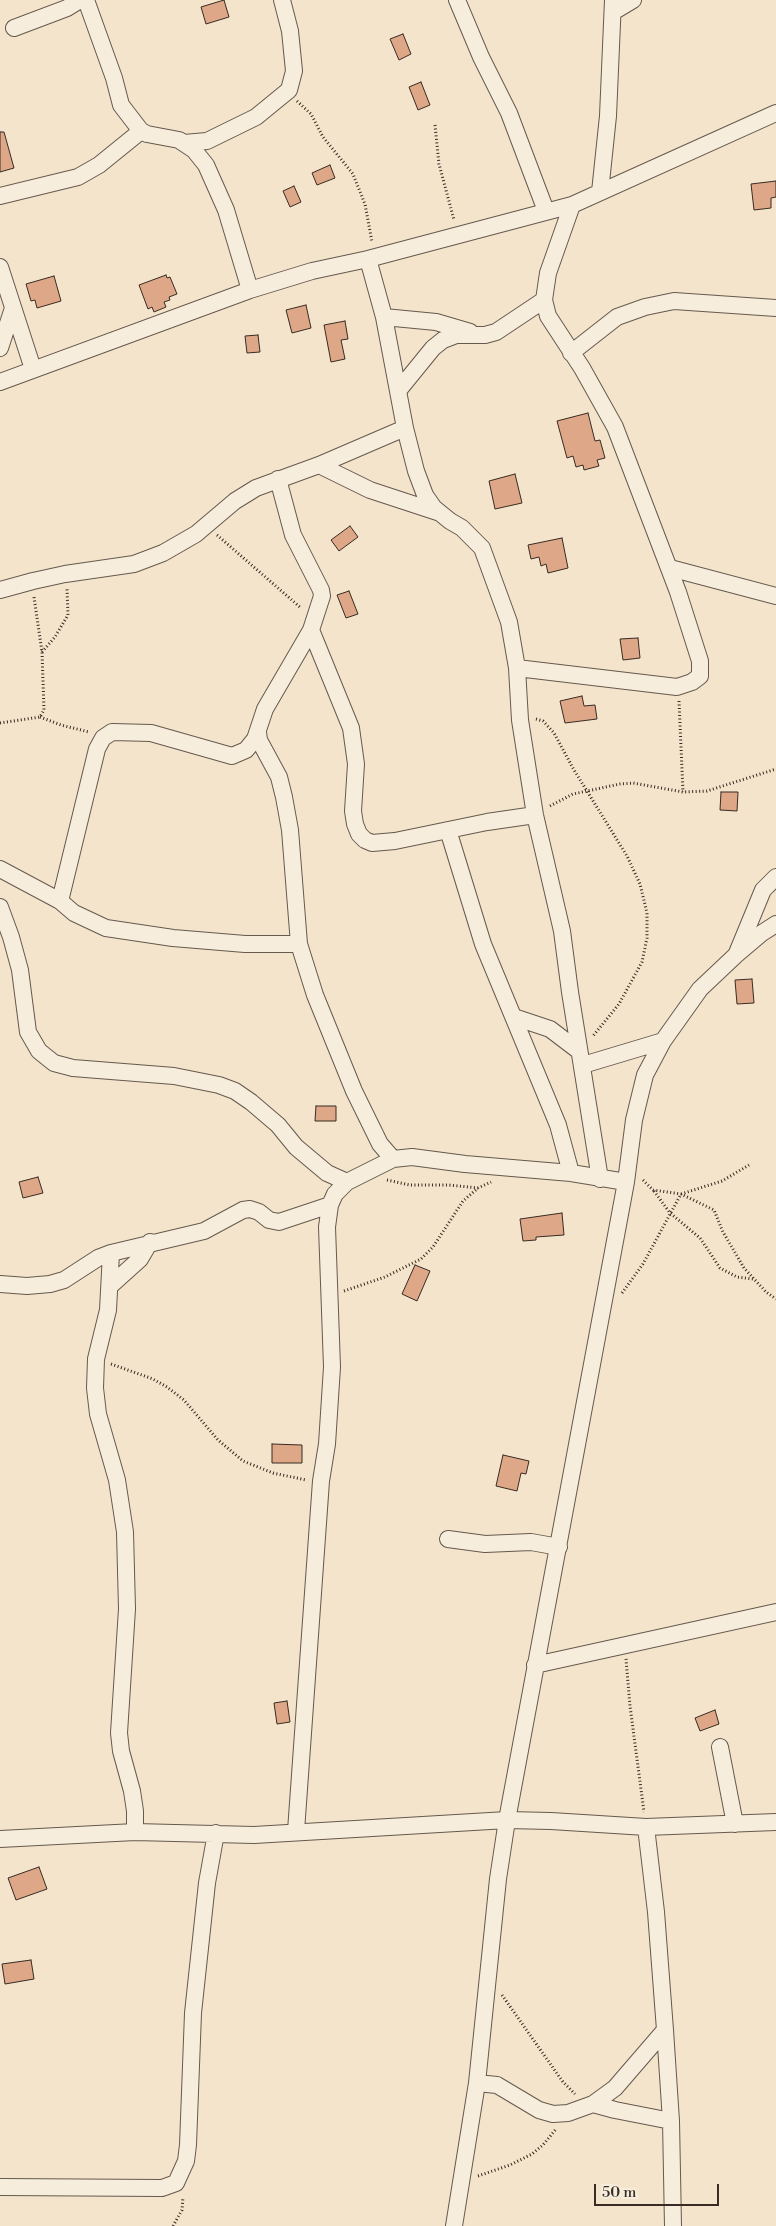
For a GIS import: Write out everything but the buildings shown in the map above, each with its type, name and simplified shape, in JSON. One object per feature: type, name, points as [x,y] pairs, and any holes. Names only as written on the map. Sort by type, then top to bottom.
[{"type":"street","points":[[14,28],[67,8],[80,0]]},
{"type":"street","points":[[86,0],[114,78],[121,105],[141,131],[179,140],[194,150],[206,165],[228,218],[250,290]]},
{"type":"street","points":[[184,143],[208,141],[256,117],[289,90],[294,71],[290,31],[282,0]]},
{"type":"street","points":[[458,0],[481,56],[509,113],[546,212]]},
{"type":"street","points":[[600,192],[607,134],[613,6],[633,0]]},
{"type":"street","points":[[0,382],[33,368],[250,290],[312,271],[368,259],[572,205],[776,112]]},
{"type":"street","points":[[0,196],[78,177],[99,165],[141,131]]},
{"type":"street","points":[[517,668],[677,687],[692,682],[700,676],[700,661],[670,568],[615,427],[548,316],[544,300],[548,272],[572,205]]},
{"type":"street","points":[[368,259],[384,318],[405,428],[416,471],[425,495],[440,513],[462,528],[482,548],[509,622],[517,668],[520,720],[535,815],[562,932],[600,1179]]},
{"type":"street","points":[[0,267],[33,368]]},
{"type":"street","points":[[398,391],[433,348],[443,340],[456,335],[485,335],[496,332],[544,300]]},
{"type":"street","points":[[571,352],[617,317],[645,307],[674,300],[776,308]]},
{"type":"street","points":[[0,348],[13,308]]},
{"type":"street","points":[[384,318],[436,322],[474,334]]},
{"type":"street","points":[[0,590],[65,574],[134,564],[162,553],[206,526],[235,501],[256,488],[319,465],[405,428]]},
{"type":"street","points":[[319,465],[370,490],[440,513]]},
{"type":"street","points":[[60,901],[97,749],[103,738],[112,732],[151,733],[232,756],[246,750],[258,732],[265,709],[314,624],[322,596],[321,590],[298,548],[278,479]]},
{"type":"street","points":[[670,568],[776,596]]},
{"type":"street","points":[[314,624],[351,728],[356,764],[353,811],[359,834],[365,840],[380,843],[535,815]]},
{"type":"street","points":[[258,732],[259,740],[279,777],[284,797],[290,830],[299,944],[315,995],[354,1091],[380,1144],[393,1159]]},
{"type":"street","points":[[448,830],[483,944],[558,1125],[571,1174]]},
{"type":"street","points":[[0,869],[60,901],[74,913],[106,928],[173,938],[244,944],[299,944]]},
{"type":"street","points":[[736,955],[763,890],[776,876]]},
{"type":"street","points":[[0,907],[20,970],[28,1032],[39,1051],[54,1063],[73,1068],[174,1076],[218,1085],[235,1092],[251,1102],[278,1126],[296,1147],[327,1173],[347,1182]]},
{"type":"street","points":[[454,2226],[477,2083],[488,1974],[508,1820],[535,1665],[603,1310],[627,1174],[634,1120],[646,1075],[663,1041],[700,989],[736,955],[776,924]]},
{"type":"street","points":[[514,1017],[550,1029],[581,1058]]},
{"type":"street","points":[[581,1058],[663,1041]]},
{"type":"street","points":[[296,1831],[321,1481],[327,1444],[332,1367],[327,1227],[330,1205],[335,1194],[347,1182],[393,1159],[412,1157],[571,1174],[600,1179],[627,1174]]},
{"type":"street","points":[[0,1284],[27,1286],[50,1284],[64,1280],[98,1258],[150,1242],[178,1238],[204,1231],[243,1210],[250,1209],[260,1212],[269,1220],[279,1222],[330,1205]]},
{"type":"street","points":[[110,1286],[140,1259],[150,1242]]},
{"type":"street","points":[[111,1253],[107,1322],[96,1359],[95,1388],[98,1414],[117,1480],[125,1532],[127,1609],[119,1733],[121,1750],[132,1791],[135,1811],[135,1832]]},
{"type":"street","points":[[448,1539],[485,1544],[531,1542],[559,1547]]},
{"type":"street","points":[[535,1665],[776,1612]]},
{"type":"street","points":[[720,1747],[735,1824]]},
{"type":"street","points":[[0,1839],[135,1832],[254,1834],[404,1828],[508,1820],[646,1827],[776,1822]]},
{"type":"street","points":[[646,1827],[656,1912],[665,2030],[671,2120],[673,2226]]},
{"type":"street","points":[[0,2187],[162,2188],[176,2184],[186,2161],[188,2145],[193,2013],[207,1883],[216,1833]]},
{"type":"street","points":[[477,2083],[497,2085],[539,2110],[553,2114],[568,2113],[593,2104],[615,2088],[665,2030]]},
{"type":"street","points":[[593,2104],[623,2112],[671,2120]]},
{"type":"path","points":[[285,94],[301,104],[311,114],[323,137],[354,174],[371,226],[372,240],[368,259]]},
{"type":"path","points":[[435,125],[442,180],[458,235]]},
{"type":"path","points":[[206,526],[255,566],[314,624]]},
{"type":"path","points":[[42,652],[55,637],[68,615],[69,606],[65,574]]},
{"type":"path","points":[[32,581],[42,652],[44,710],[40,717]]},
{"type":"path","points":[[677,687],[683,792]]},
{"type":"path","points":[[0,723],[40,717],[103,738]]},
{"type":"path","points":[[520,720],[533,719],[543,721],[548,725],[627,856],[640,884],[647,913],[647,938],[642,962],[633,981],[581,1058]]},
{"type":"path","points":[[535,815],[559,801],[587,790],[633,784],[683,792],[707,791],[776,769]]},
{"type":"path","points":[[603,1310],[634,1279],[681,1194],[722,1181],[749,1165]]},
{"type":"path","points":[[368,1172],[384,1179],[410,1186],[449,1185],[478,1188]]},
{"type":"path","points":[[627,1174],[653,1190],[670,1213],[700,1238],[720,1268],[738,1277],[753,1280]]},
{"type":"path","points":[[329,1295],[385,1277],[421,1259],[433,1247],[463,1201],[478,1188],[497,1179]]},
{"type":"path","points":[[653,1190],[681,1194],[714,1210],[723,1232],[744,1268],[753,1280],[776,1299]]},
{"type":"path","points":[[96,1359],[145,1376],[167,1387],[184,1400],[218,1440],[243,1461],[295,1479],[321,1481]]},
{"type":"path","points":[[626,1645],[630,1706],[646,1827]]},
{"type":"path","points":[[488,1974],[563,2082],[572,2092],[593,2104]]},
{"type":"path","points":[[460,2182],[510,2165],[532,2154],[552,2136],[568,2113]]},
{"type":"path","points":[[173,2226],[182,2210],[184,2202],[176,2184]]}]
